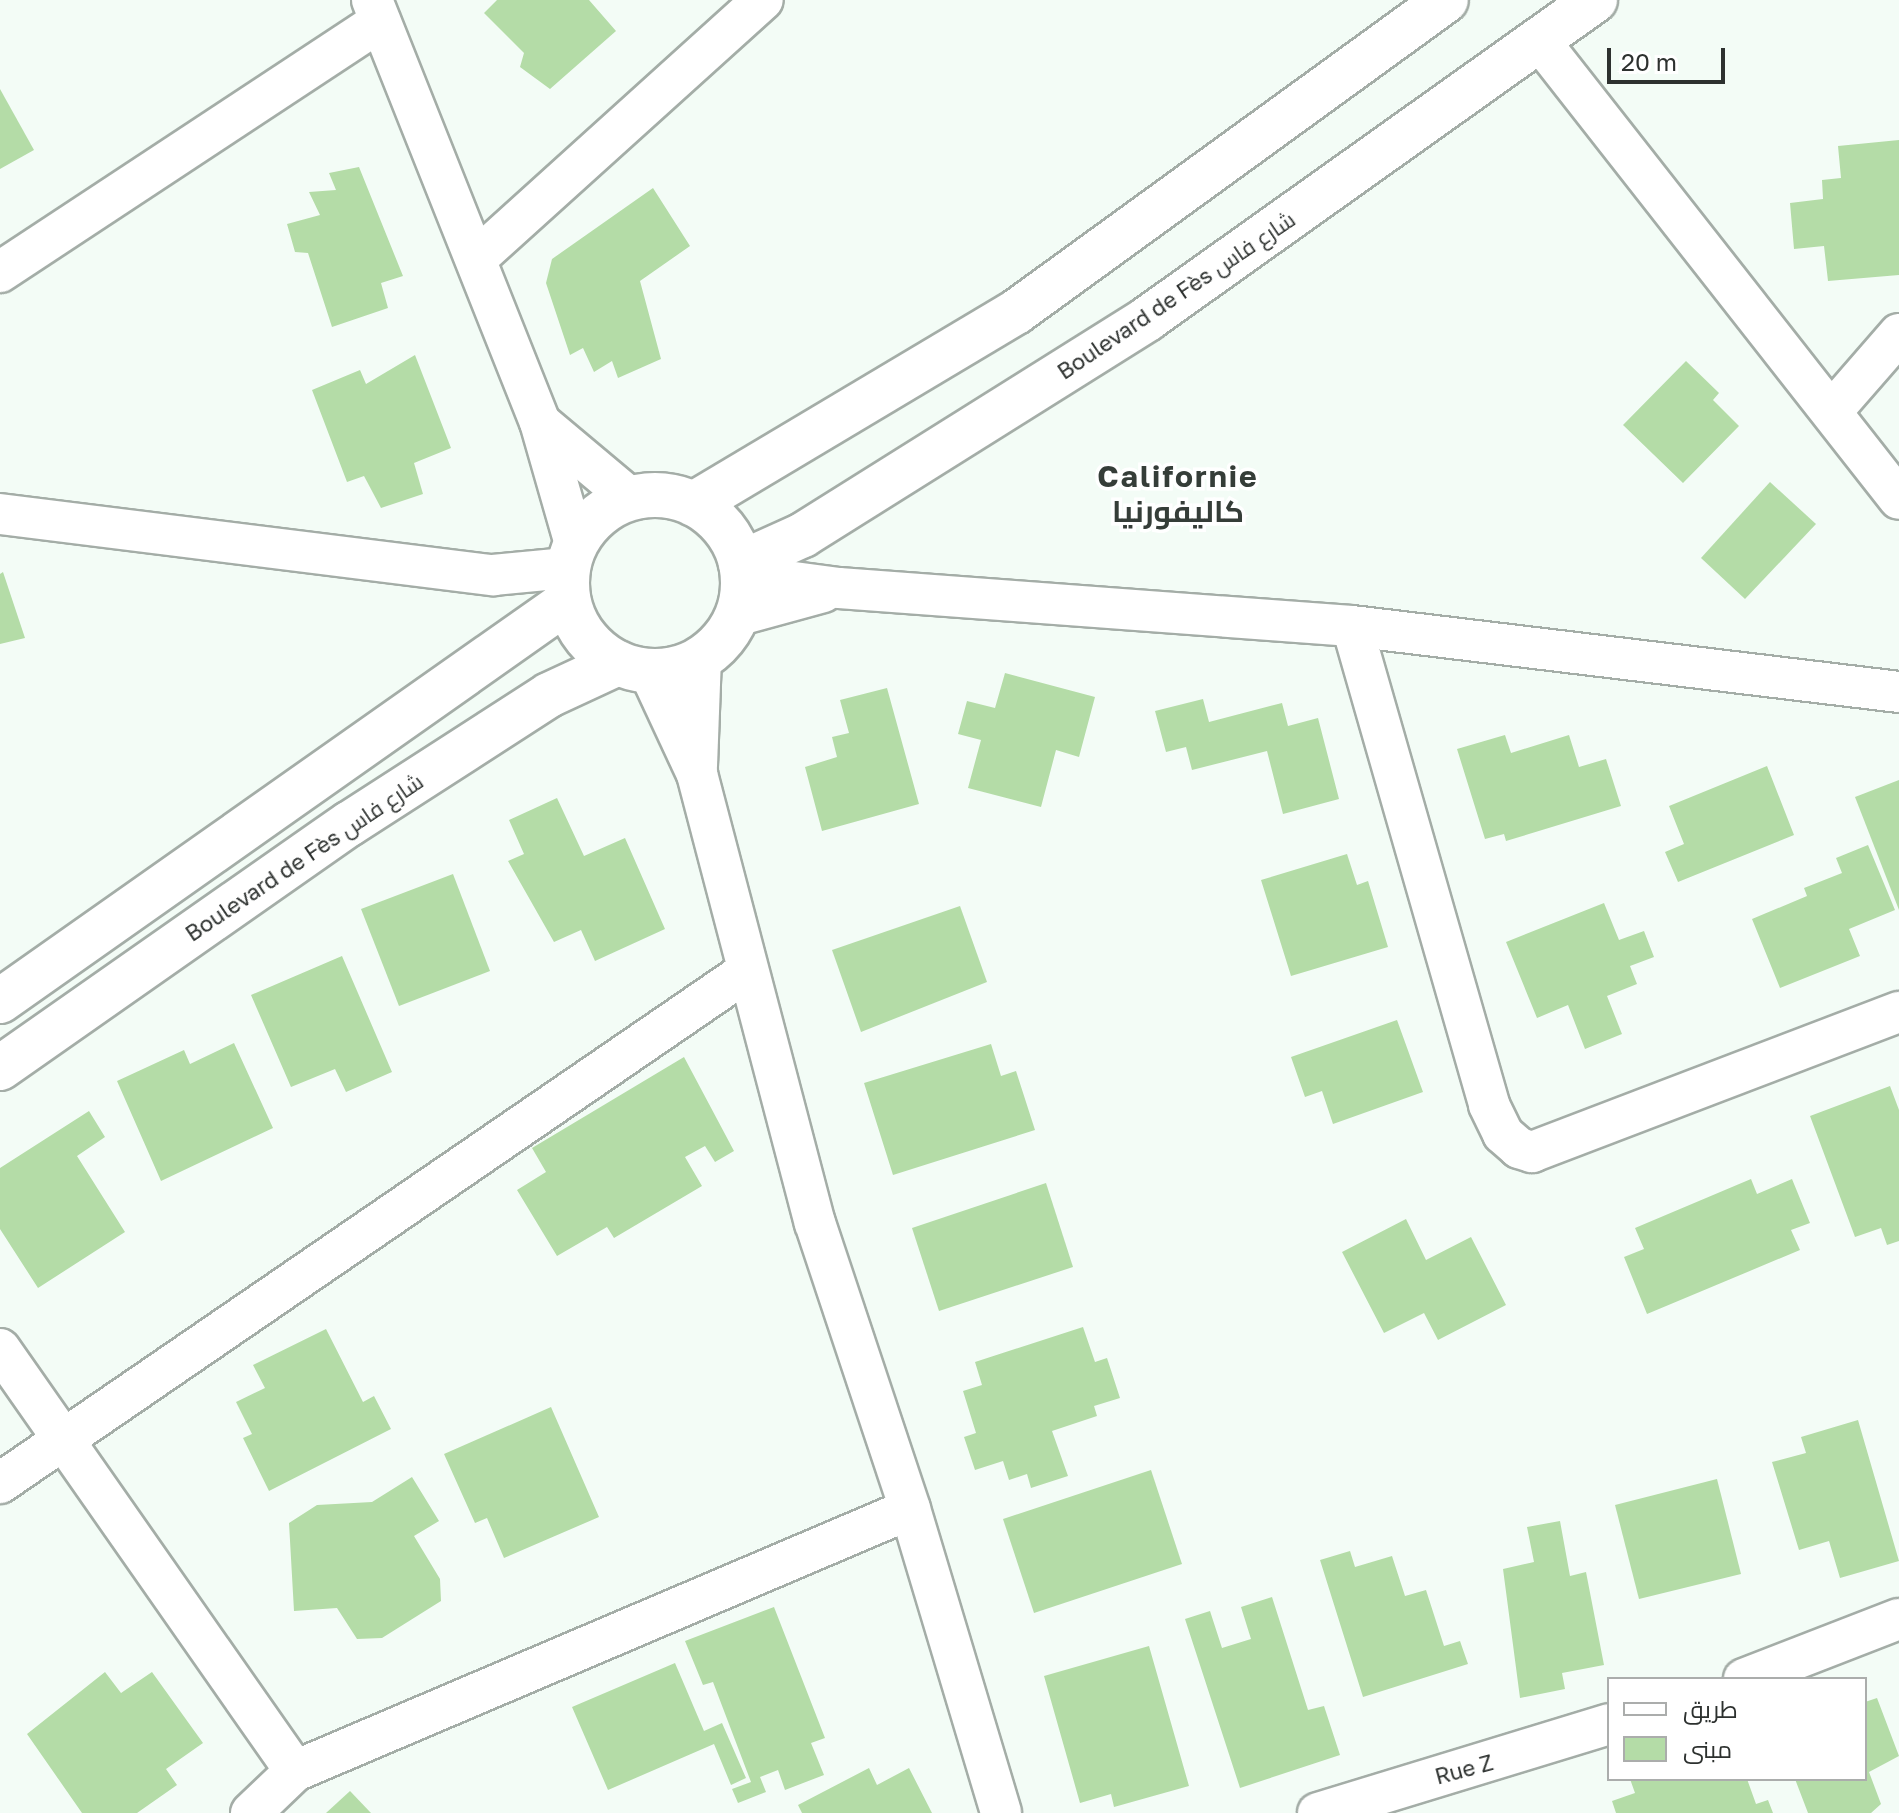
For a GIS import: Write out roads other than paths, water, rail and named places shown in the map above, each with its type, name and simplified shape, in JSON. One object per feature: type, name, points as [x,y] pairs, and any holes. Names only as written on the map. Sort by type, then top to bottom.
[{"type":"main road","points":[[694,504],[1016,312],[1446,0]]},
{"type":"main road","name":"Boulevard de Fès شارع فاس","points":[[740,585],[803,535],[1147,319],[1595,0]]},
{"type":"main road","points":[[0,1001],[570,571],[598,515],[630,498],[674,496],[694,504],[716,519],[740,585],[701,657],[634,667],[595,648],[570,571]]},
{"type":"main road","name":"Boulevard de Fès شارع فاس","points":[[0,1068],[363,815],[549,695],[634,667]]},
{"type":"street","points":[[477,258],[763,0]]},
{"type":"street","points":[[0,272],[376,10],[540,422],[570,571],[493,575],[0,514]]},
{"type":"street","points":[[1539,40],[1899,499]]},
{"type":"street","points":[[1832,411],[1899,334]]},
{"type":"street","points":[[540,422],[630,498]]},
{"type":"street","points":[[740,585],[839,588],[1352,626],[1899,692]]},
{"type":"street","points":[[1352,626],[1489,1105],[1503,1134],[1519,1148],[1532,1152],[1899,1012]]},
{"type":"street","points":[[701,657],[697,774],[746,972],[815,1223],[910,1509],[1001,1813]]},
{"type":"street","points":[[634,667],[697,774]]},
{"type":"street","points":[[0,1483],[746,972]]},
{"type":"street","points":[[0,1349],[295,1771]]},
{"type":"street","points":[[251,1813],[295,1771],[910,1509]]},
{"type":"street","points":[[1749,1677],[1899,1619]]},
{"type":"street","name":"Rue Z","points":[[1318,1813],[1607,1725]]},
{"type":"district","name":"Californie كاليفورنيا","points":[[1178,493]]}]
